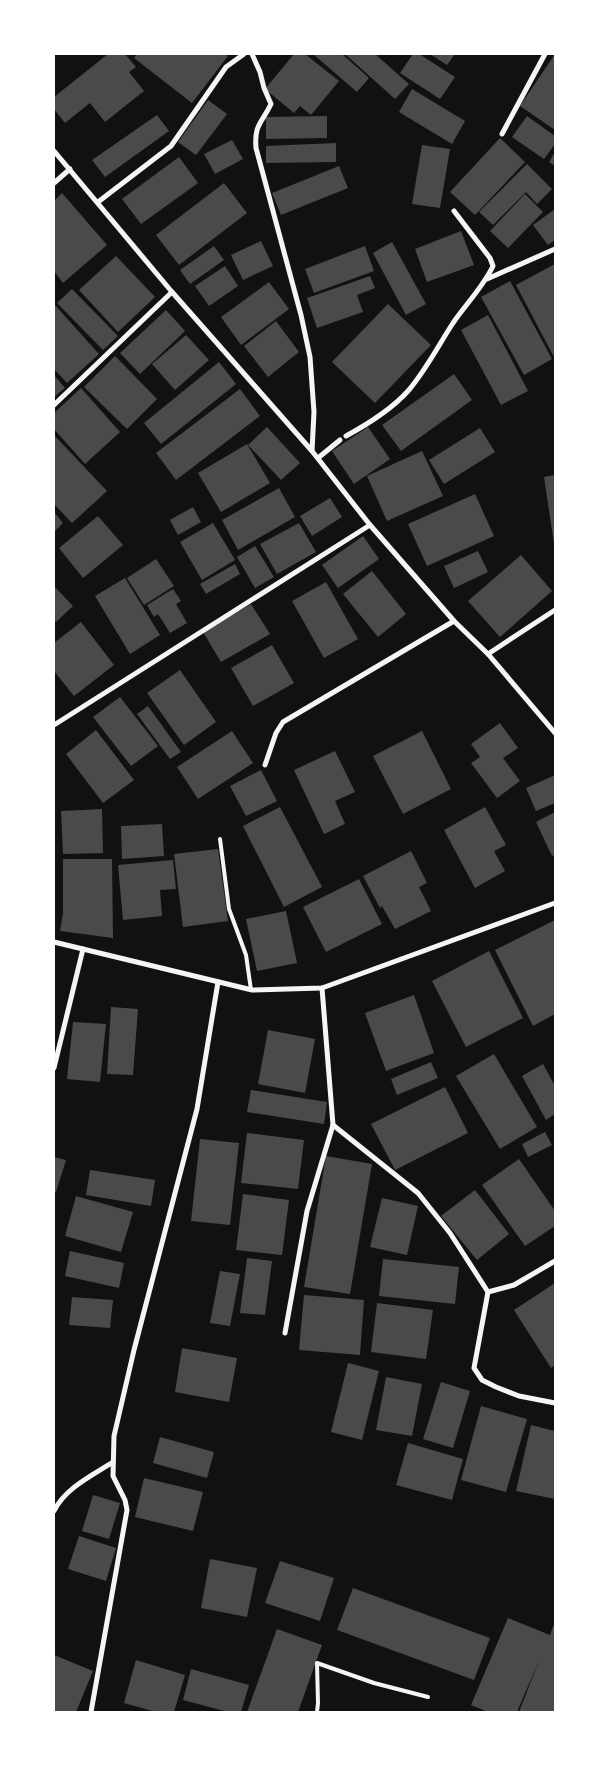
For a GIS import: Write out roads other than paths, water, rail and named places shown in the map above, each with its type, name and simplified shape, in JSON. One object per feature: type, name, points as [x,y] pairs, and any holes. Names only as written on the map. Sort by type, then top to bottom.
[{"type":"street","points":[[98,202],[170,146],[226,67],[244,54]]},
{"type":"street","points":[[252,54],[271,104],[259,123],[255,135],[256,148],[301,315],[310,357],[314,412],[312,451]]},
{"type":"street","points":[[502,134],[544,54]]},
{"type":"street","points":[[54,151],[172,292],[318,458],[370,525],[454,620],[488,654],[555,733]]},
{"type":"street","points":[[54,183],[70,169]]},
{"type":"street","points":[[346,436],[384,412],[408,391],[424,370],[452,324],[474,293],[486,280],[493,266],[490,258],[454,212]]},
{"type":"street","points":[[486,280],[555,249]]},
{"type":"street","points":[[54,405],[172,292]]},
{"type":"street","points":[[318,458],[340,440]]},
{"type":"street","points":[[54,725],[370,525]]},
{"type":"street","points":[[488,654],[555,610]]},
{"type":"street","points":[[265,765],[276,733],[283,722],[454,620]]},
{"type":"street","points":[[54,942],[252,990],[322,988],[555,903]]},
{"type":"street","points":[[54,1068],[83,949]]},
{"type":"street","points":[[91,1712],[127,1510],[125,1500],[113,1476],[114,1436],[134,1350],[197,1109],[218,982]]},
{"type":"street","points":[[285,1333],[307,1211],[333,1125],[322,988]]},
{"type":"street","points":[[333,1125],[418,1193],[450,1233],[488,1292],[474,1368],[482,1380],[519,1396],[555,1403]]},
{"type":"street","points":[[488,1292],[514,1284],[555,1261]]},
{"type":"street","points":[[54,1511],[69,1491],[113,1462]]},
{"type":"lane","points":[[220,839],[229,909],[246,955],[252,990]]},
{"type":"lane","points":[[317,1712],[317,1663],[374,1683],[428,1697]]}]
